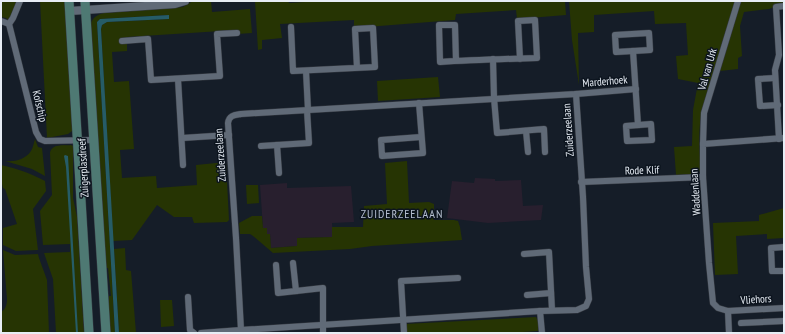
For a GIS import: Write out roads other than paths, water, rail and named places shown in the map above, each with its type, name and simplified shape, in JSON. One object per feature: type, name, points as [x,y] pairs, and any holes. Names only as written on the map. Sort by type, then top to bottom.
[{"type":"main road","name":"Zuigerplasdreef","points":[[69,1],[88,333]]},
{"type":"main road","name":"Zuigerplasdreef","points":[[85,5],[106,333]]},
{"type":"street","points":[[1,21],[9,24],[20,1]]},
{"type":"street","points":[[70,11],[85,5],[175,4],[185,1]]},
{"type":"street","name":"Val van Urk","points":[[702,144],[704,113],[738,1]]},
{"type":"street","points":[[702,144],[782,138],[775,70],[779,55],[781,36],[776,7],[784,6]]},
{"type":"street","points":[[456,61],[455,25],[439,25],[440,62],[520,59],[537,58],[535,20],[518,21],[520,59]]},
{"type":"street","name":"Kofschip","points":[[9,24],[36,132],[40,139],[46,141],[93,140]]},
{"type":"street","points":[[291,27],[293,71],[306,70],[357,68],[375,67],[373,28],[355,29],[357,68]]},
{"type":"street","points":[[122,41],[148,39],[151,80],[178,79],[220,76],[217,34],[237,33]]},
{"type":"street","points":[[649,33],[650,50],[634,50],[616,52],[615,34],[649,33]]},
{"type":"street","name":"Marderhoek","points":[[634,50],[638,125]]},
{"type":"street","points":[[493,60],[497,133],[544,130],[545,152]]},
{"type":"street","points":[[261,146],[309,143],[306,70]]},
{"type":"street","points":[[775,78],[758,79],[760,106],[778,105]]},
{"type":"street","points":[[178,79],[183,165]]},
{"type":"street","name":"Marderhoek","points":[[576,94],[636,88]]},
{"type":"street","name":"Zuiderzeelaan","points":[[576,94],[589,298],[586,306],[577,310],[552,310],[322,325],[241,332],[229,135],[229,119],[232,116],[494,98],[576,94]]},
{"type":"street","points":[[419,103],[422,153],[382,156],[382,140],[421,137]]},
{"type":"street","points":[[651,124],[652,140],[627,141],[626,126],[638,125],[651,124]]},
{"type":"street","points":[[526,131],[528,152]]},
{"type":"street","points":[[182,138],[229,135]]},
{"type":"street","name":"Waddenlaan","points":[[702,144],[703,177],[713,303],[718,308],[728,311]]},
{"type":"street","points":[[277,145],[279,173]]},
{"type":"street","name":"Rode Klif","points":[[582,182],[703,177]]},
{"type":"street","points":[[784,247],[771,248],[772,271],[784,271]]},
{"type":"street","points":[[524,254],[549,252],[552,310]]},
{"type":"street","points":[[293,263],[296,291]]},
{"type":"street","points":[[276,265],[278,293],[323,288],[323,333]]},
{"type":"street","points":[[404,333],[400,281],[458,278]]},
{"type":"street","points":[[526,295],[551,293]]},
{"type":"street","points":[[188,297],[190,330],[194,333]]},
{"type":"street","name":"Vliehors","points":[[729,333],[728,311],[784,308]]},
{"type":"street","points":[[540,311],[542,333]]},
{"type":"street","points":[[741,323],[784,321]]},
{"type":"street","points":[[201,333],[241,332]]},
{"type":"water","points":[[169,15],[169,19],[107,22],[102,25],[101,29],[119,333],[115,333],[97,22],[100,19]]},
{"type":"water","points":[[65,155],[68,156],[78,333],[76,333]]},
{"type":"district","name":"ZUIDERZEELAAN","points":[[402,213]]}]
